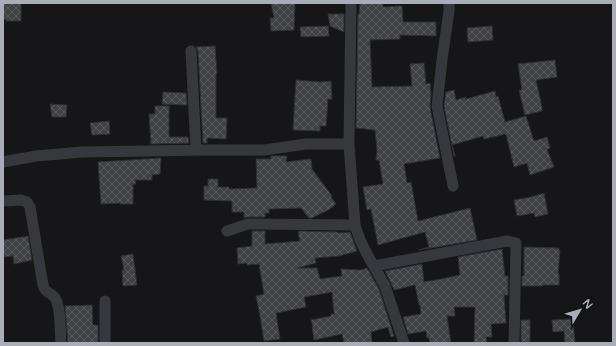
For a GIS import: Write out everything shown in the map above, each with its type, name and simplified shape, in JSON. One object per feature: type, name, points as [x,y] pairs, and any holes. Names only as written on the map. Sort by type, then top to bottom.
[{"type":"street","points":[[351,3],[349,144],[355,225],[360,240],[385,286],[404,343]]},
{"type":"street","points":[[449,3],[437,106],[453,186]]},
{"type":"street","points":[[192,51],[196,150]]},
{"type":"street","points":[[3,162],[36,156],[82,152],[264,150],[306,144],[349,144]]},
{"type":"street","points":[[3,202],[21,200],[27,202],[30,207],[44,290],[55,298],[58,306],[61,343]]},
{"type":"street","points":[[228,231],[248,224],[355,225]]},
{"type":"street","points":[[374,266],[507,241],[516,243],[514,343]]},
{"type":"street","points":[[105,301],[105,343]]},
{"type":"building","points":[[3,3],[21,3],[21,21],[6,21],[6,19],[3,19]]},
{"type":"building","points":[[271,3],[295,3],[294,30],[271,31],[270,18],[274,18]]},
{"type":"building","points":[[360,3],[383,3],[383,7],[402,6],[403,22],[436,22],[436,36],[400,35],[400,39],[370,40],[372,87],[412,86],[410,64],[424,63],[426,84],[430,83],[430,107],[440,158],[404,164],[407,183],[411,182],[418,221],[470,208],[477,240],[419,250],[429,247],[425,232],[378,245],[371,209],[367,210],[363,187],[383,184],[379,160],[376,160],[377,150],[375,130],[356,128],[358,14]]},
{"type":"building","points":[[328,14],[344,14],[344,32],[330,26]]},
{"type":"building","points":[[328,26],[329,36],[301,37],[300,27]]},
{"type":"building","points":[[492,26],[493,40],[468,42],[467,28]]},
{"type":"building","points":[[215,46],[217,74],[216,118],[227,118],[226,139],[207,138],[207,143],[203,143],[198,51],[196,47]]},
{"type":"building","points":[[555,60],[557,77],[536,80],[542,111],[525,115],[519,90],[522,90],[518,64]]},
{"type":"building","points":[[296,80],[321,82],[331,81],[332,99],[328,99],[326,126],[320,126],[320,131],[293,130]]},
{"type":"building","points":[[454,90],[456,100],[466,97],[466,99],[495,91],[496,97],[498,96],[505,122],[526,116],[534,141],[547,137],[550,148],[547,149],[554,167],[530,175],[527,163],[514,167],[506,134],[484,139],[483,136],[452,145],[454,156],[444,106],[446,92]]},
{"type":"building","points":[[163,92],[186,93],[187,105],[162,104]]},
{"type":"building","points":[[50,104],[67,105],[66,117],[52,117]]},
{"type":"building","points":[[155,106],[169,106],[169,137],[188,137],[189,143],[151,144],[149,114],[155,114]]},
{"type":"building","points":[[109,121],[110,134],[92,135],[90,123]]},
{"type":"building","points":[[271,156],[287,156],[286,162],[311,159],[312,169],[332,196],[331,197],[336,204],[330,209],[312,218],[309,218],[301,208],[269,209],[269,213],[265,213],[265,217],[244,218],[244,212],[232,212],[232,201],[204,200],[204,186],[208,186],[208,179],[218,179],[218,187],[229,187],[229,189],[257,188],[256,159],[271,159]]},
{"type":"building","points":[[161,158],[160,174],[152,175],[152,180],[135,180],[136,184],[133,184],[133,204],[101,204],[98,162]]},
{"type":"building","points":[[544,193],[548,214],[535,217],[534,213],[517,216],[514,200]]},
{"type":"building","points":[[252,231],[265,231],[265,244],[300,241],[299,231],[338,233],[350,232],[357,251],[339,256],[315,258],[316,263],[297,268],[317,268],[320,279],[342,276],[341,269],[361,270],[367,268],[379,289],[394,336],[391,337],[388,327],[371,332],[372,343],[344,343],[342,334],[314,340],[311,320],[334,314],[332,292],[304,297],[306,307],[276,313],[280,339],[264,341],[256,296],[264,294],[259,264],[238,264],[237,248],[252,246]]},
{"type":"building","points":[[28,236],[32,260],[14,264],[13,256],[4,257],[3,240]]},
{"type":"building","points":[[524,247],[559,248],[559,285],[522,286],[522,276],[524,276]]},
{"type":"building","points":[[502,249],[505,276],[508,276],[508,295],[504,295],[506,323],[491,324],[492,337],[486,337],[487,343],[474,343],[475,307],[454,307],[455,316],[447,316],[451,343],[430,343],[429,338],[427,338],[426,331],[408,334],[403,317],[421,314],[415,285],[394,290],[385,271],[422,264],[424,282],[441,279],[460,275],[458,257]]},
{"type":"building","points":[[133,254],[137,285],[123,286],[122,270],[124,270],[121,256]]},
{"type":"building","points":[[92,305],[93,325],[98,325],[98,343],[68,343],[65,306]]},
{"type":"building","points":[[573,319],[575,343],[565,343],[564,331],[553,332],[552,320]]},
{"type":"building","points":[[521,320],[530,320],[530,342],[521,342]]}]
